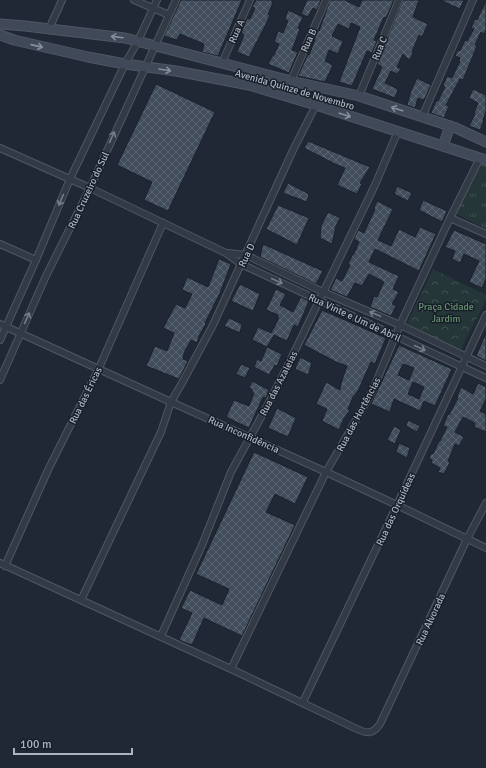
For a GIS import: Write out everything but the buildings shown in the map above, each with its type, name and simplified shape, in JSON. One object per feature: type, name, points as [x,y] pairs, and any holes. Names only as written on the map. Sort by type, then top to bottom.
[{"type":"main road","name":"Avenida Quinze de Novembro","points":[[0,24],[125,38],[138,41],[290,81],[359,96],[450,126],[486,142]]},
{"type":"main road","name":"Avenida Quinze de Novembro","points":[[0,35],[14,40],[88,57],[249,85],[483,159]]},
{"type":"main road","points":[[226,64],[228,81]]},
{"type":"main road","points":[[444,146],[450,126]]},
{"type":"street","points":[[49,29],[62,0]]},
{"type":"street","points":[[134,0],[169,15]]},
{"type":"street","name":"Rua Cruzeiro do Sul","points":[[0,340],[70,179],[157,0]]},
{"type":"street","name":"Rua Cruzeiro do Sul","points":[[0,380],[46,276],[90,188],[176,0]]},
{"type":"street","name":"Rua A","points":[[226,64],[250,0]]},
{"type":"street","name":"Rua B","points":[[290,81],[326,0]]},
{"type":"street","name":"Rua C","points":[[359,96],[399,0]]},
{"type":"street","points":[[422,117],[472,0]]},
{"type":"street","name":"Rua D","points":[[82,600],[161,432],[171,402],[213,325],[294,148],[316,105]]},
{"type":"street","name":"Rua das Azaleias","points":[[161,636],[202,545],[231,472],[286,370],[375,185],[398,131]]},
{"type":"street","name":"Rua Vinte e Um de Abril","points":[[0,148],[90,188],[226,253],[242,264],[319,301],[486,378]]},
{"type":"street","name":"Rua das Hortências","points":[[232,669],[326,472],[371,394],[400,325],[450,218],[483,159]]},
{"type":"street","points":[[450,218],[486,234]]},
{"type":"street","name":"Rua das Éricas","points":[[2,564],[99,368],[163,223]]},
{"type":"street","points":[[0,244],[36,260]]},
{"type":"street","name":"Rua Vinte e Um de Abril","points":[[226,253],[246,255],[486,366]]},
{"type":"street","name":"Rua das Orquídeas","points":[[303,702],[486,315]]},
{"type":"street","name":"Rua Inconfidência","points":[[0,324],[326,472],[486,548]]},
{"type":"street","name":"Rua Alvorada","points":[[303,702],[367,733],[377,728],[467,539],[486,503]]},
{"type":"street","points":[[2,564],[303,702]]},
{"type":"green space","points":[[482,164],[486,165],[486,229],[456,214]]},
{"type":"green space","name":"Praça Cidade Jardim","points":[[433,269],[486,295],[486,300],[460,351],[405,327]]}]
